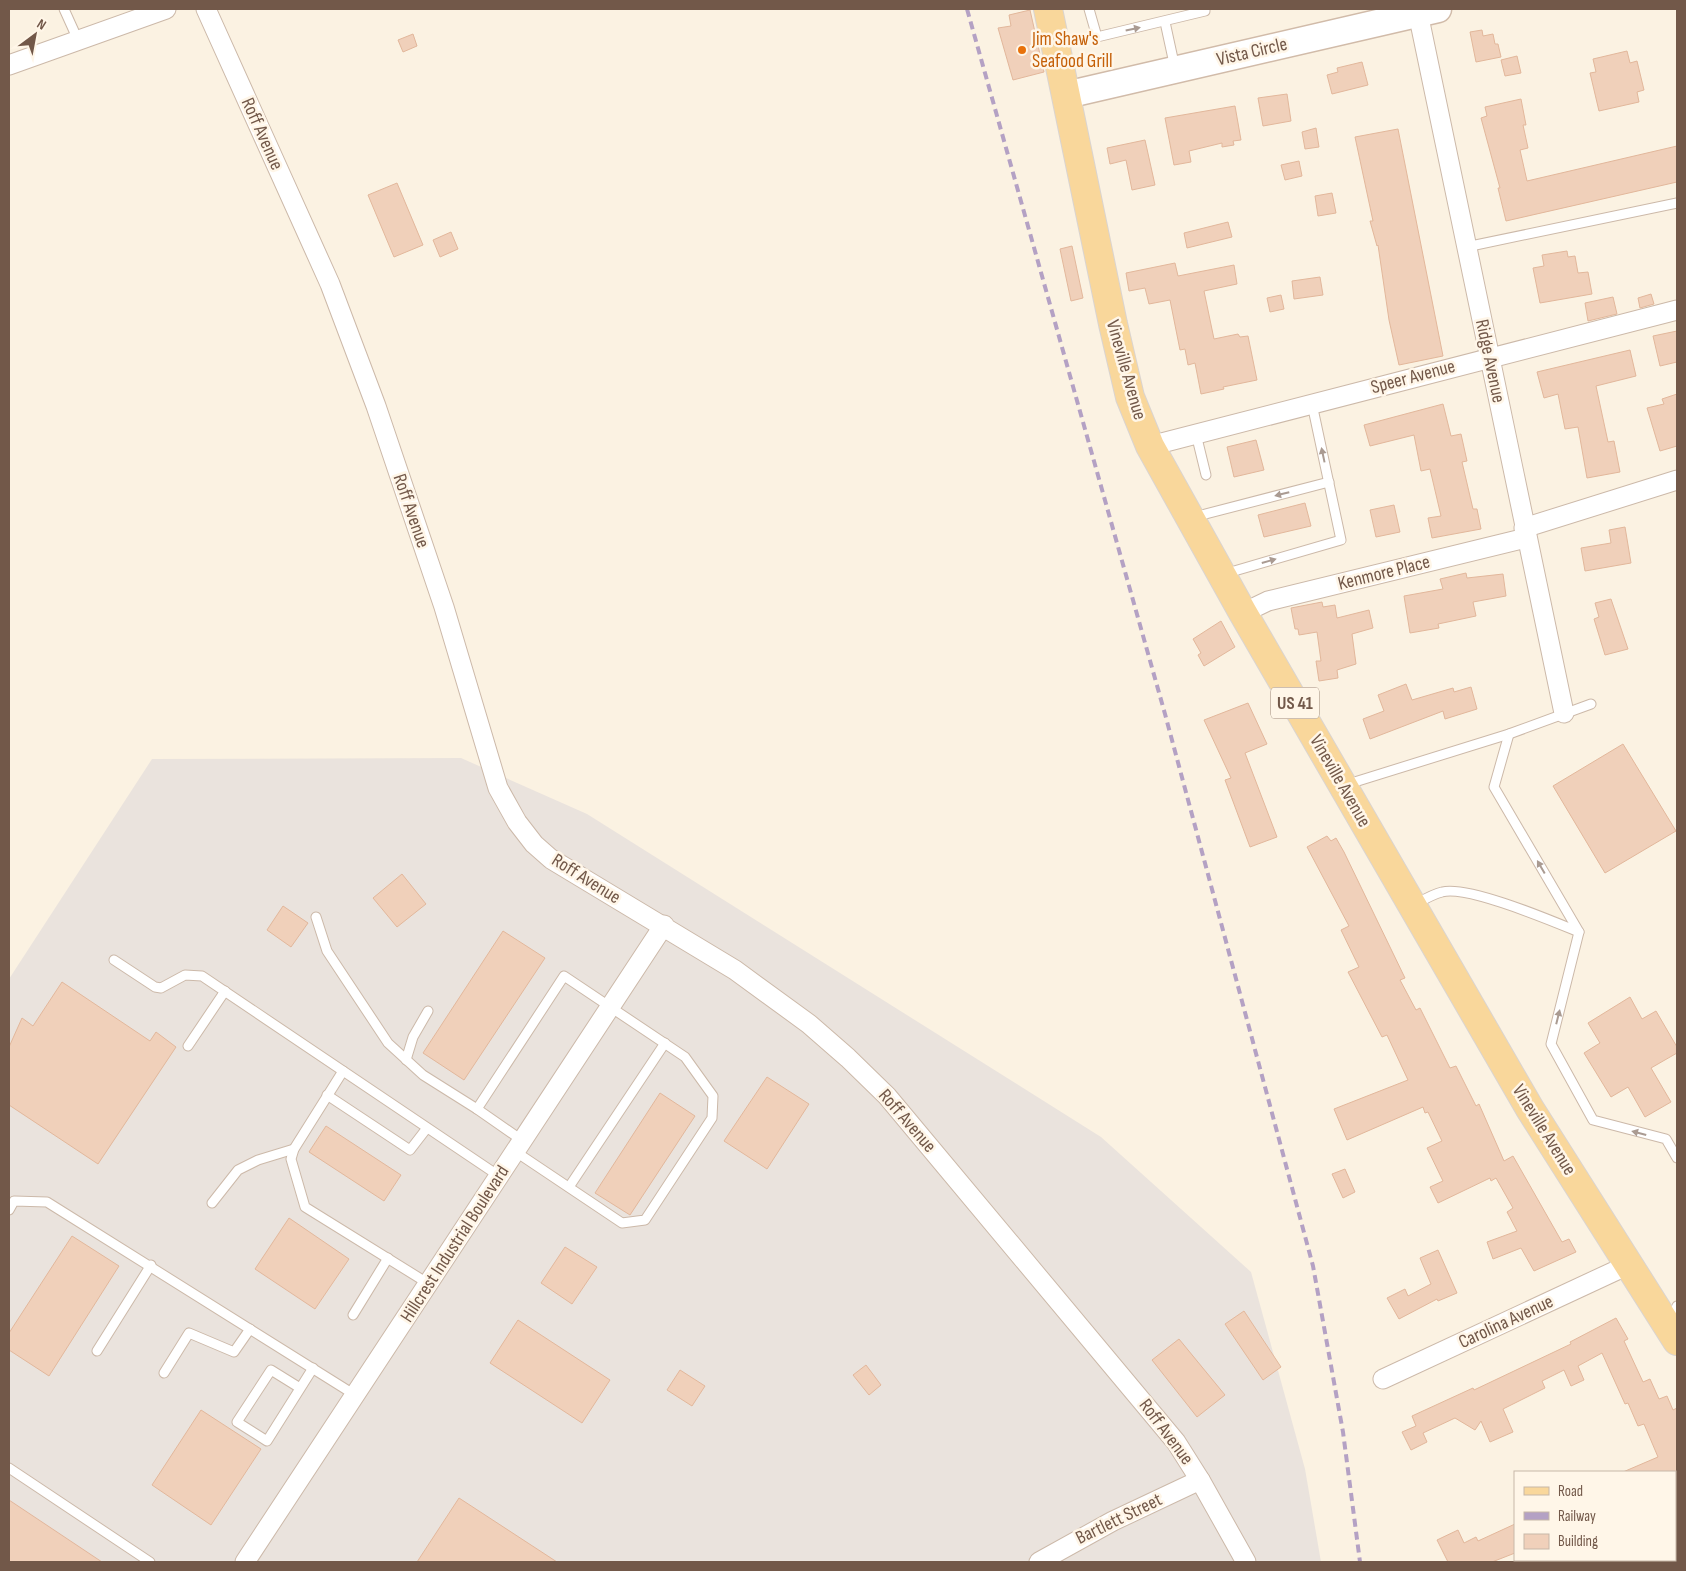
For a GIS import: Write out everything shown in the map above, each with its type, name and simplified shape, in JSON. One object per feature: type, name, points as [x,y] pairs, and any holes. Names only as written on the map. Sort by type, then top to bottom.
[{"type":"main road","name":"Vineville Avenue","points":[[1048,9],[1090,220],[1130,397],[1150,446],[1342,786],[1530,1109],[1628,1265],[1674,1324]]},
{"type":"street","points":[[9,65],[166,9]]},
{"type":"street","name":"Roff Avenue","points":[[206,9],[330,284],[376,406],[444,607],[498,788],[517,822],[534,844],[551,858],[735,970],[809,1024],[887,1096],[1098,1345],[1176,1442],[1200,1480],[1246,1562]]},
{"type":"street","name":"Vista Circle","points":[[1066,95],[1424,10]]},
{"type":"street","name":"Ridge Avenue","points":[[1424,10],[1466,247],[1564,713]]},
{"type":"street","name":"Speer Avenue","points":[[1150,446],[1677,310]]},
{"type":"street","name":"Kenmore Place","points":[[1243,613],[1268,601],[1525,533],[1677,480]]},
{"type":"street","name":"Hillcrest Industrial Boulevard","points":[[245,1562],[664,926]]},
{"type":"street","name":"Carolina Avenue","points":[[1383,1379],[1628,1265]]},
{"type":"street","name":"Bartlett Street","points":[[1039,1562],[1112,1521],[1200,1480]]},
{"type":"lane","points":[[66,9],[78,40]]},
{"type":"lane","points":[[1089,9],[1097,37],[1165,22],[1205,11],[1205,9]]},
{"type":"lane","points":[[1165,22],[1176,69]]},
{"type":"lane","points":[[1466,247],[1677,203]]},
{"type":"lane","points":[[1222,575],[1341,540],[1312,404]]},
{"type":"lane","points":[[1196,434],[1206,475]]},
{"type":"lane","points":[[1190,518],[1329,482]]},
{"type":"lane","points":[[1342,786],[1509,734],[1591,704]]},
{"type":"lane","points":[[1509,734],[1494,787],[1579,932],[1552,1044],[1593,1120],[1666,1139],[1677,1158]]},
{"type":"lane","points":[[1412,906],[1443,891],[1458,892],[1511,905],[1579,932]]},
{"type":"lane","points":[[316,916],[327,951],[388,1044],[423,1075],[477,1109],[569,1188],[622,1223],[645,1220],[712,1118],[713,1096],[685,1057],[564,976],[477,1109]]},
{"type":"lane","points":[[114,960],[155,987],[161,988],[185,975],[202,976],[500,1176]]},
{"type":"lane","points":[[188,1046],[225,991]]},
{"type":"lane","points":[[406,1060],[413,1038],[428,1011]]},
{"type":"lane","points":[[569,1188],[665,1043]]},
{"type":"lane","points":[[343,1071],[294,1149],[291,1159],[305,1207],[429,1284]]},
{"type":"lane","points":[[327,1096],[410,1150],[427,1128]]},
{"type":"lane","points":[[212,1203],[238,1170],[258,1160],[294,1149]]},
{"type":"lane","points":[[9,1210],[14,1201],[47,1202],[152,1265],[356,1395]]},
{"type":"lane","points":[[353,1315],[388,1258]]},
{"type":"lane","points":[[97,1351],[152,1265]]},
{"type":"lane","points":[[164,1373],[189,1333],[234,1352],[250,1329]]},
{"type":"lane","points":[[300,1388],[271,1370],[238,1422],[267,1442],[313,1368]]},
{"type":"lane","points":[[9,1468],[150,1562]]},
{"type":"shaded area","points":[[461,758],[587,814],[1101,1137],[1251,1272],[1305,1469],[1321,1562],[9,1562],[9,979],[152,759]]},
{"type":"building","name":"Jim Shaw's Seafood Grill","points":[[1030,10],[1044,72],[1013,80],[998,28],[1011,26],[1009,15]]},
{"type":"building","points":[[1482,30],[1483,36],[1493,34],[1501,57],[1476,62],[1470,32]]},
{"type":"building","points":[[413,34],[417,46],[403,52],[398,40]]},
{"type":"building","points":[[1627,51],[1630,63],[1637,61],[1644,90],[1637,92],[1639,102],[1599,111],[1590,73],[1596,72],[1593,59]]},
{"type":"building","points":[[1517,56],[1521,73],[1505,76],[1501,60]]},
{"type":"building","points":[[1362,62],[1368,85],[1332,94],[1327,75],[1338,72],[1337,68]]},
{"type":"building","points":[[1287,94],[1291,121],[1263,126],[1258,98]]},
{"type":"building","points":[[1521,99],[1526,125],[1523,125],[1528,148],[1520,150],[1527,181],[1677,146],[1677,182],[1506,221],[1498,188],[1500,188],[1481,118],[1487,116],[1485,107]]},
{"type":"building","points":[[1235,106],[1241,140],[1233,141],[1234,145],[1222,147],[1222,143],[1189,151],[1191,162],[1174,165],[1165,118]]},
{"type":"building","points":[[1316,128],[1319,147],[1305,149],[1302,132]]},
{"type":"building","points":[[1398,129],[1443,356],[1399,365],[1389,320],[1378,245],[1370,221],[1373,221],[1355,137]]},
{"type":"building","points":[[1145,140],[1155,185],[1132,190],[1126,160],[1110,164],[1107,148]]},
{"type":"building","points":[[1299,161],[1302,176],[1285,180],[1281,165]]},
{"type":"building","points":[[397,183],[423,245],[394,257],[368,195]]},
{"type":"building","points":[[1332,193],[1336,213],[1318,216],[1315,196]]},
{"type":"building","points":[[1228,222],[1232,237],[1187,248],[1184,233]]},
{"type":"building","points":[[451,232],[458,249],[440,257],[433,240]]},
{"type":"building","points":[[1072,246],[1083,298],[1071,301],[1060,249]]},
{"type":"building","points":[[1567,251],[1568,257],[1575,256],[1578,273],[1588,272],[1592,294],[1540,303],[1533,268],[1544,266],[1542,255]]},
{"type":"building","points":[[1175,263],[1178,276],[1234,265],[1237,284],[1204,291],[1214,339],[1238,334],[1240,337],[1248,336],[1257,380],[1201,394],[1195,363],[1188,365],[1185,349],[1180,350],[1170,300],[1149,304],[1145,288],[1129,291],[1126,273]]},
{"type":"building","points":[[1320,277],[1323,295],[1294,299],[1292,281]]},
{"type":"building","points":[[1651,294],[1654,304],[1640,308],[1638,298]]},
{"type":"building","points":[[1281,295],[1284,309],[1270,312],[1267,298]]},
{"type":"building","points":[[1613,297],[1617,314],[1588,321],[1585,303]]},
{"type":"building","points":[[1677,331],[1677,362],[1660,366],[1653,336]]},
{"type":"building","points":[[1630,350],[1636,376],[1596,386],[1608,442],[1614,441],[1620,472],[1587,478],[1578,427],[1565,429],[1558,394],[1544,398],[1537,372]]},
{"type":"building","points":[[1677,394],[1677,446],[1660,451],[1647,408],[1664,404],[1662,399]]},
{"type":"building","points":[[1443,404],[1451,436],[1461,434],[1467,461],[1462,462],[1473,509],[1477,509],[1481,529],[1432,538],[1428,518],[1441,516],[1430,469],[1421,471],[1414,435],[1370,446],[1364,425]]},
{"type":"building","points":[[1256,440],[1264,470],[1234,477],[1227,447]]},
{"type":"building","points":[[1305,503],[1311,526],[1264,537],[1258,515]]},
{"type":"building","points":[[1394,505],[1400,532],[1376,537],[1370,510]]},
{"type":"building","points":[[1625,527],[1631,563],[1585,571],[1581,548],[1611,543],[1609,530]]},
{"type":"building","points":[[1466,573],[1467,578],[1503,574],[1506,596],[1473,602],[1476,616],[1438,624],[1439,628],[1410,633],[1404,596],[1443,589],[1440,579]]},
{"type":"building","points":[[1611,599],[1628,649],[1605,655],[1594,619],[1599,617],[1595,603]]},
{"type":"building","points":[[1322,602],[1323,607],[1335,605],[1337,618],[1369,610],[1373,628],[1352,634],[1356,664],[1337,670],[1338,678],[1319,681],[1316,661],[1321,661],[1317,632],[1299,635],[1298,629],[1295,629],[1291,608]]},
{"type":"building","points":[[1221,621],[1235,647],[1204,666],[1198,655],[1201,653],[1193,639]]},
{"type":"building","points":[[1406,684],[1412,700],[1453,688],[1454,692],[1471,687],[1477,709],[1445,719],[1443,711],[1370,739],[1363,719],[1384,711],[1378,695]]},
{"type":"building","points":[[1248,703],[1267,744],[1245,753],[1277,837],[1250,847],[1225,780],[1231,778],[1204,720]]},
{"type":"building","points":[[1623,744],[1676,831],[1605,873],[1553,786]]},
{"type":"building","points":[[1327,836],[1331,841],[1336,838],[1344,852],[1405,978],[1400,980],[1416,1010],[1420,1008],[1450,1068],[1456,1066],[1476,1106],[1479,1104],[1504,1161],[1513,1156],[1562,1242],[1569,1239],[1576,1252],[1534,1271],[1521,1248],[1493,1259],[1487,1242],[1517,1231],[1507,1212],[1513,1208],[1496,1178],[1491,1181],[1490,1178],[1438,1203],[1430,1187],[1443,1181],[1427,1148],[1442,1141],[1428,1112],[1425,1113],[1423,1107],[1347,1140],[1334,1109],[1408,1080],[1387,1035],[1382,1037],[1348,972],[1359,967],[1341,930],[1349,926],[1307,847]]},
{"type":"building","points":[[402,874],[426,904],[397,927],[373,898]]},
{"type":"building","points":[[283,906],[308,923],[291,947],[267,930]]},
{"type":"building","points":[[503,931],[545,958],[464,1080],[423,1053]]},
{"type":"building","points":[[62,982],[150,1041],[156,1032],[176,1047],[98,1164],[9,1105],[9,1047],[22,1018],[33,1026]]},
{"type":"building","points":[[1630,997],[1642,1019],[1656,1011],[1677,1047],[1677,1053],[1651,1068],[1671,1102],[1645,1117],[1628,1087],[1611,1097],[1584,1053],[1600,1043],[1588,1023]]},
{"type":"building","points":[[767,1077],[809,1104],[767,1169],[724,1141]]},
{"type":"building","points":[[660,1093],[695,1116],[630,1215],[595,1193]]},
{"type":"building","points":[[326,1126],[401,1175],[384,1201],[309,1152]]},
{"type":"building","points":[[1345,1169],[1355,1192],[1343,1198],[1332,1174]]},
{"type":"building","points":[[289,1218],[349,1259],[315,1309],[255,1269]]},
{"type":"building","points":[[72,1236],[119,1266],[49,1376],[9,1350],[9,1333]]},
{"type":"building","points":[[565,1247],[597,1267],[572,1304],[541,1283]]},
{"type":"building","points":[[1438,1250],[1457,1293],[1438,1301],[1437,1299],[1399,1319],[1387,1298],[1405,1289],[1408,1296],[1431,1284],[1420,1258]]},
{"type":"building","points":[[1244,1311],[1281,1367],[1263,1380],[1225,1324]]},
{"type":"building","points":[[1616,1318],[1628,1339],[1624,1341],[1643,1382],[1650,1379],[1659,1399],[1667,1396],[1673,1410],[1677,1408],[1677,1472],[1625,1471],[1658,1457],[1644,1424],[1638,1426],[1628,1403],[1625,1404],[1602,1353],[1578,1366],[1584,1380],[1571,1386],[1564,1370],[1542,1381],[1545,1388],[1503,1409],[1513,1432],[1490,1442],[1481,1421],[1475,1430],[1455,1418],[1423,1433],[1427,1442],[1411,1450],[1402,1432],[1416,1426],[1412,1416],[1473,1388],[1474,1390],[1571,1344],[1570,1342]]},
{"type":"building","points":[[518,1320],[610,1380],[582,1423],[490,1363]]},
{"type":"building","points":[[1179,1339],[1225,1395],[1197,1417],[1152,1360]]},
{"type":"building","points":[[866,1365],[881,1385],[869,1395],[853,1375]]},
{"type":"building","points":[[680,1370],[705,1386],[692,1406],[667,1390]]},
{"type":"building","points":[[201,1410],[261,1449],[211,1525],[152,1485]]},
{"type":"building","points":[[459,1498],[557,1562],[417,1562]]},
{"type":"building","points":[[9,1500],[102,1562],[9,1562]]},
{"type":"building","points":[[1514,1524],[1514,1553],[1492,1562],[1448,1562],[1437,1540],[1458,1530],[1464,1543],[1476,1537],[1478,1541]]},
{"type":"railway","points":[[967,9],[1165,714],[1313,1266],[1343,1432],[1360,1562]]},
{"type":"place","name":"Jim Shaw's Seafood Grill","points":[[1022,50]]}]
